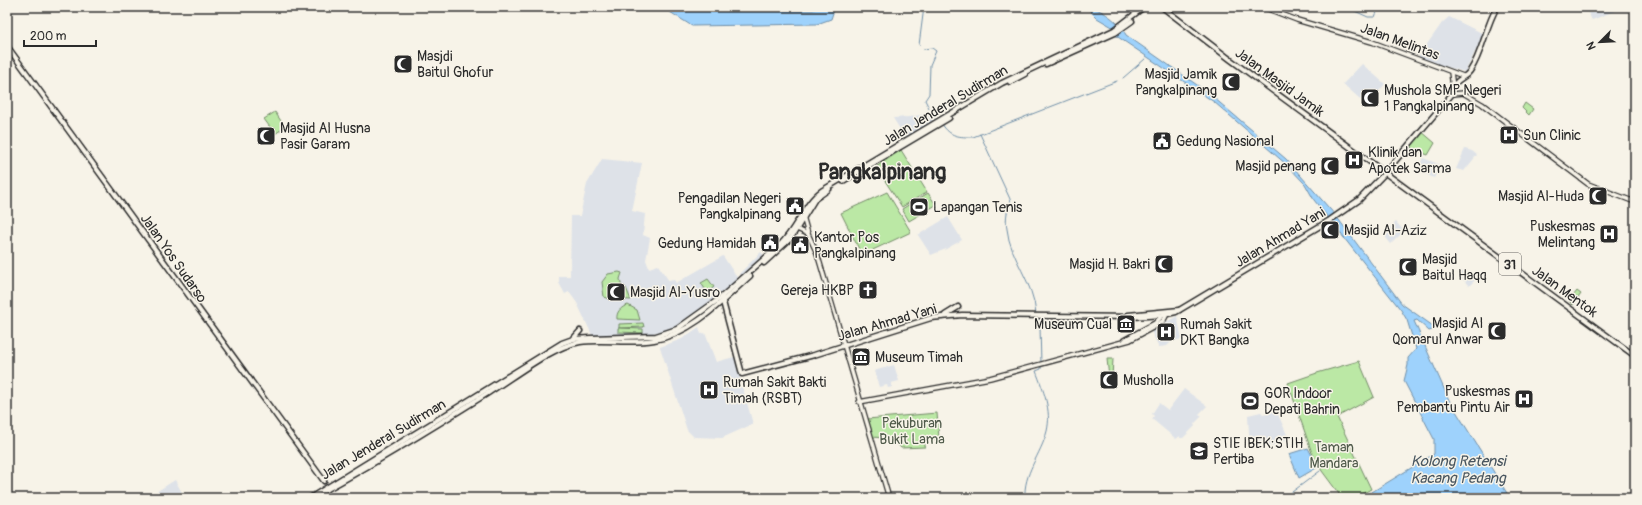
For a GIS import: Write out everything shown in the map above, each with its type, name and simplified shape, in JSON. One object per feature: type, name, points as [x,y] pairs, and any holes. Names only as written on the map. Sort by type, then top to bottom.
[{"type":"main road","name":"Jalan Jenderal Sudirman","points":[[1123,27],[1144,7]]},
{"type":"main road","name":"Jalan Jenderal Sudirman","points":[[780,247],[817,198],[848,176],[995,90],[1123,27],[1147,7]]},
{"type":"main road","name":"Jalan Masjid Jamik","points":[[1162,7],[1180,22],[1385,174]]},
{"type":"main road","name":"Jalan Melintas","points":[[1263,7],[1372,42],[1463,76]]},
{"type":"main road","points":[[1452,88],[1463,76],[1470,72],[1497,7]]},
{"type":"main road","name":"Jalan Yos Sudarso","points":[[7,46],[324,482]]},
{"type":"main road","points":[[1451,72],[1452,94],[1463,93],[1482,104],[1588,184],[1635,202]]},
{"type":"main road","name":"Jalan Ahmad Yani","points":[[722,298],[742,374],[843,346],[928,319],[941,317],[962,315],[1122,316],[1166,313],[1179,310],[1330,220],[1359,200],[1385,174],[1452,94]]},
{"type":"main road","name":"Jalan Mentok","points":[[1385,174],[1635,356]]},
{"type":"main road","name":"Jalan Jenderal Sudirman","points":[[553,349],[580,342],[655,340],[674,335],[694,322],[780,247],[797,229],[803,216]]},
{"type":"main road","points":[[803,216],[808,234],[817,253],[859,401],[889,498]]},
{"type":"main road","points":[[797,229],[808,234]]},
{"type":"main road","name":"Jalan Jenderal Sudirman","points":[[310,498],[333,486],[553,349],[573,339],[643,337],[670,332],[683,327],[722,298]]},
{"type":"main road","points":[[941,317],[958,307]]},
{"type":"main road","points":[[859,401],[1009,372],[1121,341],[1130,340],[1147,332],[1161,322],[1166,313]]},
{"type":"main road","points":[[573,339],[580,331]]},
{"type":"shaded area","points":[[1585,7],[1618,8],[1617,10],[1592,20]]},
{"type":"shaded area","points":[[1449,17],[1484,34],[1465,72],[1434,63],[1433,61],[1432,64],[1418,57],[1442,23]]},
{"type":"shaded area","points":[[1362,64],[1385,84],[1367,105],[1343,84]]},
{"type":"shaded area","points":[[926,114],[931,116],[934,121],[905,137],[893,118],[910,117]]},
{"type":"shaded area","points":[[1465,149],[1472,151],[1477,155],[1464,171],[1456,169]]},
{"type":"shaded area","points":[[1423,158],[1441,165],[1434,178],[1417,170]]},
{"type":"shaded area","points":[[602,159],[642,163],[632,211],[645,214],[643,235],[650,238],[646,260],[649,268],[658,265],[669,281],[674,280],[676,283],[723,256],[738,279],[681,325],[644,335],[592,335],[577,303],[569,292],[565,294],[559,283],[559,276],[570,276],[571,216],[580,216],[587,184]]},
{"type":"shaded area","points":[[948,217],[962,240],[931,255],[918,235]]},
{"type":"shaded area","points":[[1396,222],[1404,231],[1391,244],[1383,234]]},
{"type":"shaded area","points":[[761,252],[765,257],[742,280],[739,274]]},
{"type":"shaded area","points":[[1461,271],[1475,280],[1469,286],[1458,274]]},
{"type":"shaded area","name":"Rumah Sakit DKT Bangka","points":[[1177,316],[1182,339],[1172,341],[1167,346],[1159,347],[1151,331]]},
{"type":"shaded area","name":"Rumah Sakit Bakti Timah (RSBT)","points":[[699,327],[701,334],[705,333],[716,362],[734,357],[753,424],[722,438],[694,437],[687,430],[660,347],[682,339]]},
{"type":"shaded area","points":[[894,365],[899,381],[891,383],[892,387],[888,388],[887,385],[879,387],[874,371]]},
{"type":"shaded area","points":[[1184,389],[1207,406],[1199,414],[1202,416],[1194,424],[1195,426],[1183,438],[1180,438],[1180,436],[1176,439],[1152,419],[1154,416],[1152,414],[1159,403],[1168,410]]},
{"type":"shaded area","points":[[1276,410],[1289,439],[1271,446],[1257,443],[1253,444],[1249,434],[1248,415],[1261,412],[1264,415]]},
{"type":"shaded area","points":[[175,480],[185,498],[148,497]]},
{"type":"green space","points":[[1525,103],[1533,109],[1529,115],[1522,108]]},
{"type":"green space","points":[[275,112],[285,127],[275,134],[264,119]]},
{"type":"green space","points":[[1421,131],[1435,143],[1428,155],[1410,148]]},
{"type":"green space","points":[[901,150],[927,192],[902,207],[876,167]]},
{"type":"green space","points":[[887,192],[911,232],[862,255],[841,213]]},
{"type":"green space","name":"Lapangan Tenis","points":[[928,193],[936,205],[909,221],[902,209]]},
{"type":"green space","points":[[619,272],[622,273],[620,279],[622,289],[626,288],[631,300],[611,299],[604,297],[602,282],[608,274]]},
{"type":"green space","points":[[708,279],[714,287],[707,292],[701,283]]},
{"type":"green space","points":[[1577,291],[1581,294],[1573,305],[1569,301]]},
{"type":"green space","points":[[628,305],[637,310],[640,320],[617,319],[617,314],[620,310]]},
{"type":"green space","points":[[643,323],[644,327],[619,328],[619,324]]},
{"type":"green space","points":[[618,328],[643,329],[643,333],[618,332]]},
{"type":"green space","points":[[1107,359],[1113,359],[1112,378],[1109,378]]},
{"type":"green space","name":"Taman Mandara","points":[[1359,361],[1374,397],[1337,417],[1371,489],[1355,498],[1342,498],[1322,471],[1312,453],[1288,383]]},
{"type":"green space","name":"Pekuburan Bukit Lama","points":[[937,413],[939,439],[925,442],[925,447],[901,448],[892,439],[873,437],[867,419]]},
{"type":"water","points":[[662,7],[727,7],[735,10],[813,10],[819,7],[835,7],[831,19],[817,24],[692,26]]},
{"type":"water","name":"Kolong Retensi Kacang Pedang","points":[[1086,7],[1098,10],[1109,16],[1126,35],[1207,92],[1286,159],[1336,216],[1402,304],[1433,326],[1435,329],[1429,331],[1417,320],[1414,321],[1449,400],[1510,498],[1362,498],[1434,454],[1434,439],[1404,381],[1408,358],[1416,349],[1407,320],[1401,310],[1314,200],[1305,184],[1287,165],[1214,102],[1115,35],[1116,30],[1114,28],[1097,18]]},
{"type":"water","points":[[1308,448],[1318,467],[1299,478],[1289,454]]},
{"type":"waterway","points":[[924,7],[919,45],[923,49],[932,48],[936,51],[930,65],[929,94],[925,100],[929,108]]},
{"type":"waterway","points":[[1346,7],[1368,17],[1375,17],[1379,7]]},
{"type":"waterway","points":[[1123,78],[1145,59]]},
{"type":"waterway","points":[[942,124],[948,132],[952,134],[963,137],[973,137],[1117,81]]},
{"type":"waterway","points":[[980,134],[1010,199],[1011,203],[1006,219],[1009,240],[1031,291],[1036,314]]},
{"type":"waterway","points":[[1038,318],[1040,327],[1041,363]]},
{"type":"waterway","points":[[1025,498],[1027,480],[1044,440],[1048,423],[1048,408],[1036,371],[1041,369],[1041,366]]},
{"type":"waterway","points":[[1284,498],[1320,471]]},
{"type":"place","name":"Masjdi Baitul Ghofur","points":[[403,64]]},
{"type":"place","name":"Masjid Jamik Pangkalpinang","points":[[1231,82]]},
{"type":"place","name":"Mushola SMP Negeri 1 Pangkalpinang","points":[[1370,98]]},
{"type":"place","name":"Sun Clinic","points":[[1509,135]]},
{"type":"place","name":"Masjid Al Husna Pasir Garam","points":[[266,136]]},
{"type":"place","name":"Gedung Nasional","points":[[1162,141]]},
{"type":"place","name":"Klinik dan Apotek Sarma","points":[[1354,160]]},
{"type":"place","name":"Masjid penang","points":[[1330,166]]},
{"type":"place","name":"Masjid Al-Huda","points":[[1598,196]]},
{"type":"place","name":"Pengadilan Negeri Pangkalpinang","points":[[795,206]]},
{"type":"place","name":"Lapangan Tenis","points":[[919,207]]},
{"type":"place","name":"Masjid Al-Aziz","points":[[1330,230]]},
{"type":"place","name":"Puskesmas Melintang","points":[[1609,234]]},
{"type":"place","name":"Gedung Hamidah","points":[[770,243]]},
{"type":"place","name":"Kantor Pos Pangkalpinang","points":[[800,245]]},
{"type":"place","name":"Masjid H. Bakri","points":[[1164,264]]},
{"type":"place","name":"Masjid Baitul Haqq","points":[[1408,267]]},
{"type":"place","name":"Gereja HKBP","points":[[868,290]]},
{"type":"place","name":"Masjid Al-Yusro","points":[[616,292]]},
{"type":"place","name":"Museum Cual","points":[[1126,324]]},
{"type":"place","name":"Masjid Al Qomarul Anwar","points":[[1497,331]]},
{"type":"place","name":"Rumah Sakit DKT Bangka","points":[[1166,332]]},
{"type":"place","name":"Museum Timah","points":[[861,357]]},
{"type":"place","name":"Musholla","points":[[1109,380]]},
{"type":"place","name":"Rumah Sakit Bakti Timah (RSBT)","points":[[709,390]]},
{"type":"place","name":"Puskesmas Pembantu Pintu Air","points":[[1524,399]]},
{"type":"place","name":"GOR Indoor Depati Bahrin","points":[[1250,401]]},
{"type":"place","name":"STIE IBEK;STIH Pertiba","points":[[1199,451]]},
{"type":"district","name":"Pangkalpinang","points":[[882,171]]}]
